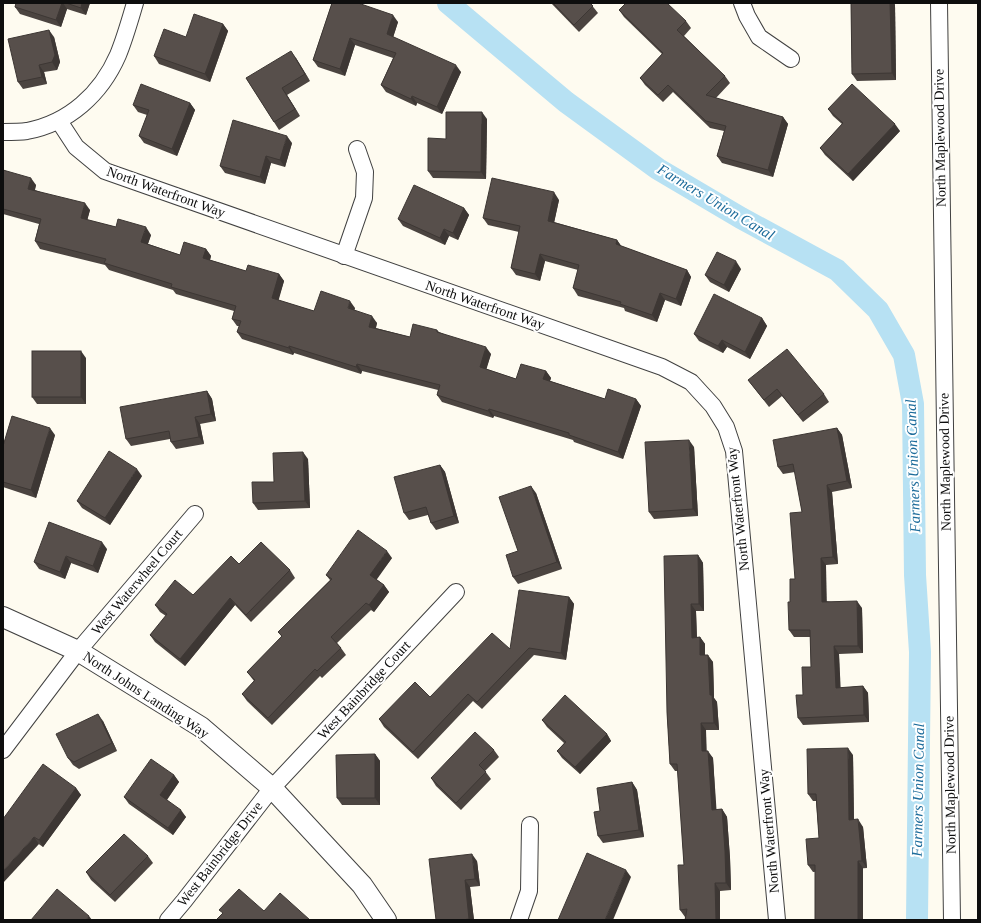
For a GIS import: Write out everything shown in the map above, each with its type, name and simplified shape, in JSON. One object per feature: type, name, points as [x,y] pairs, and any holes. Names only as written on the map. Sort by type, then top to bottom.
[{"type":"street","points":[[3,132],[28,131],[58,121],[82,106],[99,88],[117,56],[136,3]]},
{"type":"street","points":[[742,3],[759,37],[790,59]]},
{"type":"street","name":"North Maplewood Drive","points":[[939,3],[952,920]]},
{"type":"street","name":"North Waterfront Way","points":[[58,121],[76,148],[105,171],[662,367],[691,382],[713,406],[726,427],[734,451],[777,920]]},
{"type":"street","points":[[344,256],[364,198],[365,172],[356,150]]},
{"type":"street","name":"West Waterwheel Court","points":[[3,750],[78,651],[195,514]]},
{"type":"street","name":"West Bainbridge Court","points":[[272,788],[456,592]]},
{"type":"street","name":"North Johns Landing Way","points":[[3,617],[78,651],[201,727],[272,788],[362,886],[386,920]]},
{"type":"street","name":"West Bainbridge Drive","points":[[168,920],[272,788]]},
{"type":"street","points":[[520,920],[529,891],[530,826]]},
{"type":"building","points":[[16,3],[62,3],[56,20],[15,7]]},
{"type":"building","points":[[66,3],[82,3],[81,8]]},
{"type":"building","points":[[332,3],[358,3],[393,15],[387,34],[456,65],[437,107],[412,96],[411,99],[381,85],[396,53],[350,38],[340,69],[313,60]]},
{"type":"building","points":[[553,3],[590,3],[593,6],[574,25]]},
{"type":"building","points":[[626,3],[667,3],[686,21],[677,30],[725,76],[706,95],[783,117],[768,170],[717,156],[726,126],[706,121],[668,85],[658,95],[640,78],[663,53],[619,10]]},
{"type":"building","points":[[851,3],[890,3],[892,73],[852,74]]},
{"type":"building","points":[[194,14],[223,24],[205,74],[154,56],[164,29],[186,37]]},
{"type":"building","points":[[49,30],[55,55],[52,62],[39,65],[42,77],[18,82],[8,39]]},
{"type":"building","points":[[291,51],[305,74],[282,88],[295,109],[274,122],[246,78]]},
{"type":"building","points":[[141,84],[190,103],[172,149],[139,136],[149,110],[133,105]]},
{"type":"building","points":[[852,84],[895,124],[848,174],[820,148],[843,123],[828,109]]},
{"type":"building","points":[[446,112],[482,112],[481,172],[428,171],[428,138],[446,139]]},
{"type":"building","points":[[233,120],[287,136],[280,160],[266,156],[260,177],[220,166]]},
{"type":"building","points":[[3,170],[31,178],[28,189],[85,203],[81,218],[116,227],[118,219],[146,227],[141,242],[180,255],[184,242],[206,249],[203,258],[246,271],[248,265],[279,274],[272,298],[314,311],[321,291],[350,301],[348,308],[372,316],[369,327],[410,337],[413,324],[437,330],[437,332],[486,347],[480,367],[516,379],[521,364],[546,371],[543,379],[605,399],[608,389],[636,399],[618,452],[569,435],[569,433],[489,409],[488,411],[437,395],[440,385],[357,364],[356,367],[289,346],[289,348],[237,332],[241,321],[232,319],[236,306],[171,287],[172,284],[104,263],[106,259],[35,241],[41,219],[3,209]]},
{"type":"building","points":[[492,178],[554,192],[548,221],[617,240],[616,244],[687,270],[676,299],[660,293],[652,315],[620,304],[621,302],[573,288],[579,265],[540,254],[535,274],[511,268],[520,226],[483,218]]},
{"type":"building","points":[[414,185],[464,208],[453,233],[444,229],[440,238],[398,219]]},
{"type":"building","points":[[717,252],[736,261],[724,285],[705,275]]},
{"type":"building","points":[[714,294],[762,318],[745,352],[722,340],[718,346],[694,334]]},
{"type":"building","points":[[787,349],[824,394],[798,415],[777,389],[764,400],[748,380]]},
{"type":"building","points":[[32,351],[81,351],[81,397],[32,397]]},
{"type":"building","points":[[207,391],[211,414],[195,417],[199,437],[171,442],[169,431],[126,439],[120,407]]},
{"type":"building","points":[[12,416],[50,428],[31,490],[3,482],[3,446]]},
{"type":"building","points":[[837,428],[847,481],[827,485],[833,557],[821,558],[822,602],[857,601],[858,646],[834,646],[836,688],[863,686],[864,715],[798,718],[796,695],[803,695],[802,667],[811,667],[810,630],[789,630],[788,602],[790,602],[790,579],[795,579],[790,513],[802,512],[793,464],[778,467],[773,440]]},
{"type":"building","points":[[689,440],[693,509],[649,512],[645,442]]},
{"type":"building","points":[[109,451],[137,469],[105,518],[77,501]]},
{"type":"building","points":[[303,452],[305,501],[253,503],[252,482],[274,482],[273,453]]},
{"type":"building","points":[[440,465],[454,516],[431,523],[426,507],[404,513],[394,477]]},
{"type":"building","points":[[531,486],[557,562],[513,577],[506,555],[518,551],[499,497]]},
{"type":"building","points":[[49,522],[102,542],[93,566],[66,556],[60,572],[34,562]]},
{"type":"building","points":[[358,530],[387,551],[370,575],[384,585],[369,605],[366,603],[331,637],[341,648],[317,671],[315,669],[268,718],[242,694],[255,680],[247,672],[282,636],[278,632],[332,579],[326,575]]},
{"type":"building","points":[[261,542],[290,570],[246,615],[230,598],[180,659],[150,635],[167,614],[155,605],[175,580],[193,595],[231,556],[239,564]]},
{"type":"building","points":[[698,555],[699,604],[691,604],[692,638],[700,637],[700,655],[708,655],[710,695],[712,695],[714,723],[701,723],[702,751],[708,751],[712,810],[722,809],[725,851],[726,883],[715,883],[716,920],[685,920],[687,909],[680,910],[678,865],[684,865],[677,764],[670,764],[667,712],[664,556]]},
{"type":"building","points":[[519,590],[569,597],[561,653],[529,648],[477,702],[468,694],[413,752],[379,719],[415,682],[430,697],[492,633],[510,649]]},
{"type":"building","points":[[565,695],[607,734],[575,767],[557,751],[566,742],[542,720]]},
{"type":"building","points":[[98,714],[112,743],[74,762],[68,758],[56,734]]},
{"type":"building","points":[[475,732],[494,750],[479,765],[486,772],[456,803],[431,778]]},
{"type":"building","points":[[848,748],[849,820],[858,819],[862,861],[858,861],[858,920],[815,920],[815,865],[808,865],[806,839],[819,838],[816,794],[808,794],[807,749]]},
{"type":"building","points":[[375,754],[375,798],[337,798],[336,755]]},
{"type":"building","points":[[151,759],[174,775],[160,795],[181,810],[168,828],[124,797]]},
{"type":"building","points":[[43,764],[76,788],[39,840],[34,837],[3,871],[3,819]]},
{"type":"building","points":[[632,782],[639,830],[598,836],[594,812],[600,811],[597,788]]},
{"type":"building","points":[[124,834],[148,856],[110,895],[86,872]]},
{"type":"building","points":[[587,853],[626,870],[605,920],[558,920]]},
{"type":"building","points":[[472,854],[475,879],[465,880],[469,919],[436,920],[429,859]]},
{"type":"building","points":[[57,889],[89,916],[86,920],[31,920]]},
{"type":"building","points":[[239,889],[264,911],[280,893],[310,920],[216,920],[223,913],[219,910]]},
{"type":"waterway","name":"Farmers Union Canal","points":[[448,3],[566,102],[658,169],[741,218],[837,270],[878,310],[904,355],[913,404],[915,575],[920,652],[917,920]]}]
